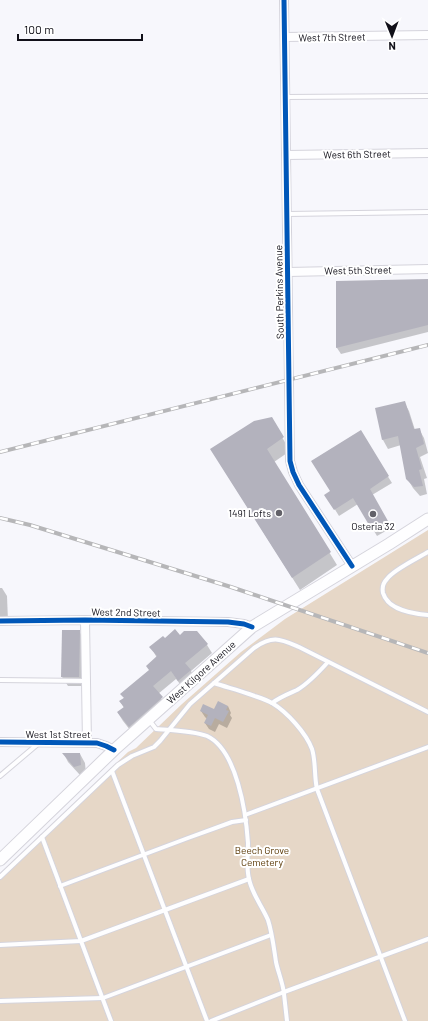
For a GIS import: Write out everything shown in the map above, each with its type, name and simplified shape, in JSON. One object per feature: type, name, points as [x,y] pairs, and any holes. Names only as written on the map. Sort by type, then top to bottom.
[{"type":"main road","name":"West Kilgore Avenue","points":[[0,860],[114,750],[252,627],[390,544],[428,518]]},
{"type":"street","name":"South Perkins Avenue","points":[[284,0],[290,461],[299,485],[352,566]]},
{"type":"street","name":"West 7th Street","points":[[284,37],[428,35]]},
{"type":"street","name":"West 6th Street","points":[[286,155],[428,153]]},
{"type":"street","name":"West 5th Street","points":[[288,272],[428,269]]},
{"type":"street","name":"West 2nd Street","points":[[0,621],[85,620],[228,622],[244,624],[252,627]]},
{"type":"street","points":[[85,620],[87,743]]},
{"type":"street","name":"West 1st Street","points":[[0,742],[97,743],[114,750]]},
{"type":"lane","points":[[285,97],[428,96]]},
{"type":"lane","points":[[287,214],[428,212]]},
{"type":"lane","points":[[428,552],[385,580],[383,586],[384,596],[393,606],[417,614],[428,615]]},
{"type":"lane","points":[[0,877],[118,765],[132,756],[154,747],[190,704],[254,648],[262,643],[270,640],[286,641],[428,712]]},
{"type":"lane","points":[[272,703],[278,698],[299,689],[321,671],[328,662]]},
{"type":"lane","points":[[0,680],[86,681]]},
{"type":"lane","points":[[214,683],[272,703],[301,729],[309,741],[314,760],[315,780],[318,789],[404,1021]]},
{"type":"lane","points":[[148,719],[156,729],[206,736],[218,745],[233,768],[239,784],[246,818],[249,879],[252,889],[268,921],[284,992],[287,1021]]},
{"type":"lane","points":[[0,776],[39,742]]},
{"type":"lane","points":[[60,886],[144,854],[246,818],[428,747]]},
{"type":"lane","points":[[112,771],[207,1021]]},
{"type":"lane","points":[[42,837],[111,1021]]},
{"type":"lane","points":[[0,945],[81,941],[249,879]]},
{"type":"lane","points":[[0,1001],[103,998],[271,935]]},
{"type":"lane","points":[[211,1021],[284,992],[428,939]]},
{"type":"green space","name":"Beech Grove Cemetery","points":[[428,530],[428,1021],[0,1021],[0,874],[128,752],[136,748],[182,704],[241,652],[285,619]]},
{"type":"building","points":[[428,279],[428,325],[336,348],[336,281]]},
{"type":"building","points":[[405,401],[414,429],[420,428],[424,444],[416,448],[422,469],[419,470],[423,486],[414,487],[406,479],[398,436],[382,440],[375,408]]},
{"type":"building","name":"1491 Lofts","points":[[272,417],[284,437],[267,449],[331,552],[292,578],[210,449],[254,421]]},
{"type":"building","points":[[361,430],[389,476],[370,489],[388,521],[372,530],[353,498],[334,510],[324,495],[330,491],[311,461]]},
{"type":"building","points":[[175,629],[180,635],[184,631],[197,631],[208,644],[185,663],[191,670],[178,681],[171,671],[153,686],[163,697],[129,727],[117,712],[124,707],[119,701],[124,698],[120,694],[149,670],[146,666],[157,656],[149,647],[163,636],[165,638]]},
{"type":"building","points":[[62,630],[80,630],[79,677],[61,677]]},
{"type":"building","points":[[218,701],[228,706],[226,710],[229,711],[223,722],[215,718],[211,726],[204,723],[208,715],[200,711],[203,704],[214,709]]},
{"type":"building","points":[[62,753],[80,753],[81,765],[74,767]]},
{"type":"railway","points":[[0,452],[428,345]]},
{"type":"railway","points":[[0,518],[30,525],[231,587],[428,653]]},
{"type":"cycle path","points":[[284,0],[290,461],[299,485],[352,566]]},
{"type":"cycle path","points":[[0,621],[85,620],[228,622],[244,624],[252,627]]},
{"type":"cycle path","points":[[0,742],[97,743],[114,750]]},
{"type":"place","name":"1491 Lofts","points":[[279,513]]},
{"type":"place","name":"Osteria 32","points":[[373,514]]}]
